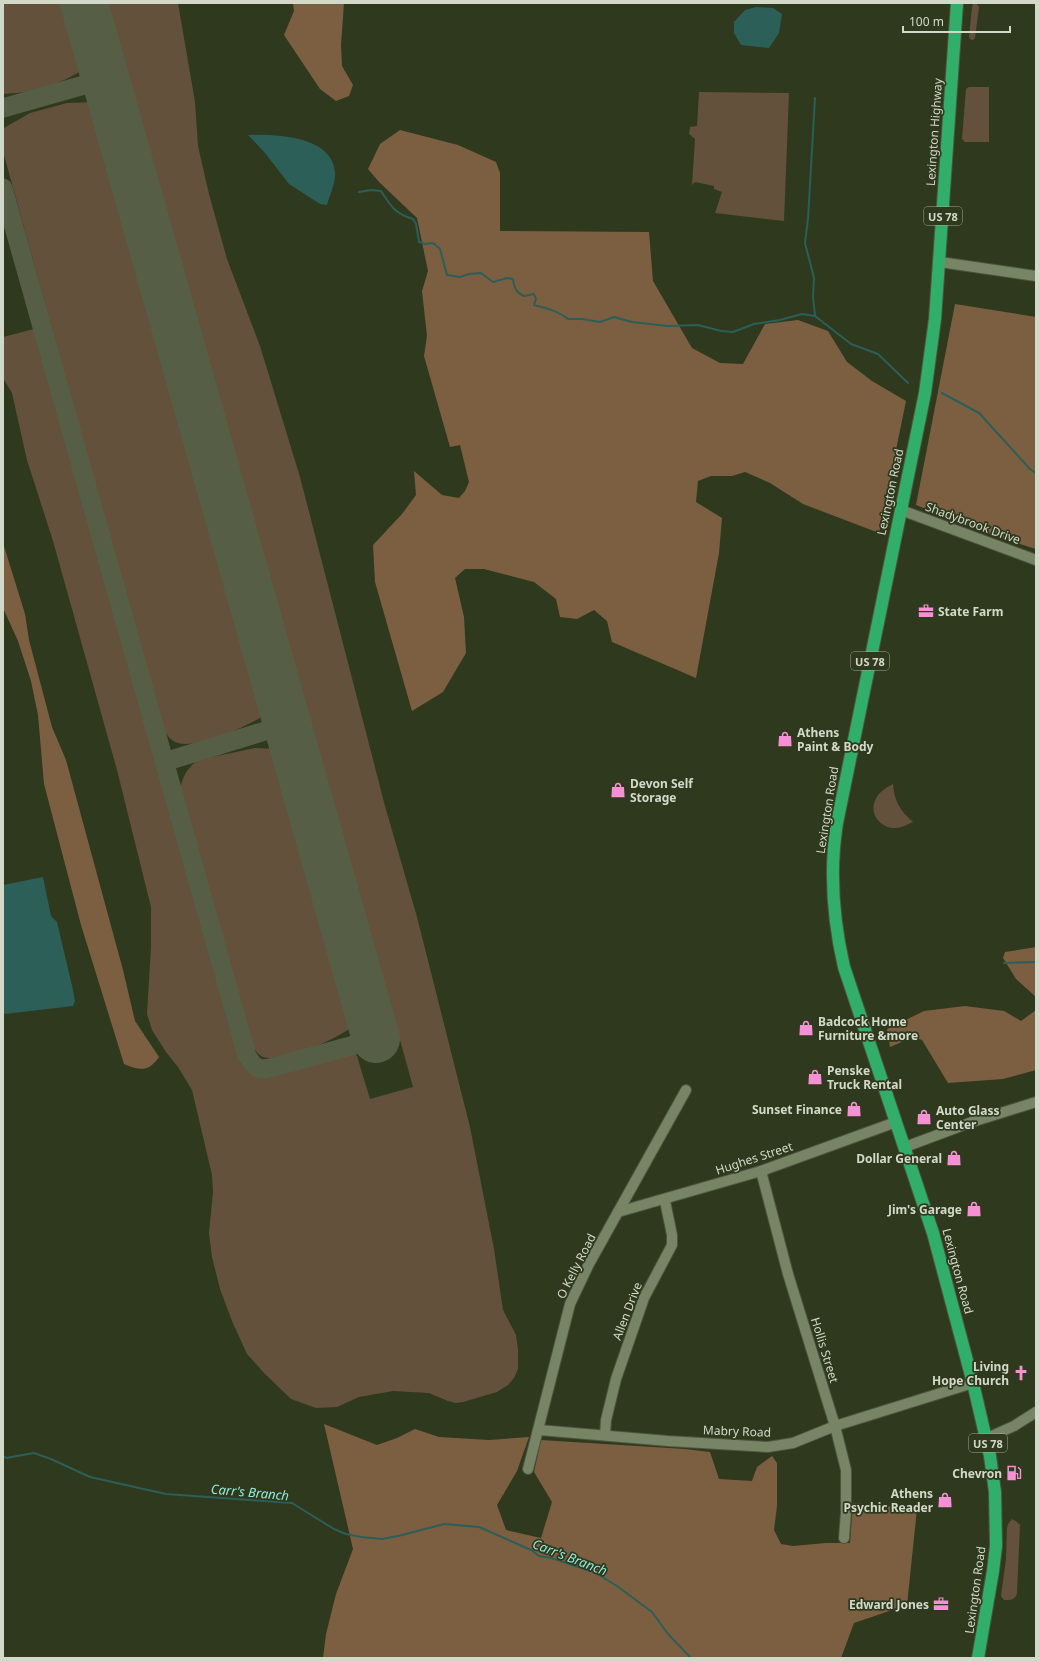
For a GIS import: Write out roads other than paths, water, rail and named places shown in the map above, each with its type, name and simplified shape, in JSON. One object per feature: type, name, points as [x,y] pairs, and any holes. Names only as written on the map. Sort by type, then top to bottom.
[{"type":"highway","name":"Lexington Highway","points":[[940,262],[957,3]]},
{"type":"highway","name":"Lexington Road","points":[[940,262],[935,319],[928,372],[845,780],[835,835],[832,868],[834,913],[844,967],[933,1233],[987,1438],[994,1484],[996,1546],[978,1658]]},
{"type":"street","points":[[940,262],[1036,276]]},
{"type":"street","name":"Shadybrook Drive","points":[[901,510],[1036,560]]},
{"type":"street","name":"O Kelly Road","points":[[528,1469],[570,1304],[589,1264],[686,1090]]},
{"type":"street","points":[[905,1147],[972,1122],[1036,1102]]},
{"type":"street","name":"Hughes Street","points":[[618,1212],[761,1171],[896,1122]]},
{"type":"street","name":"Hollis Street","points":[[761,1171],[788,1274],[835,1426],[847,1475],[844,1538]]},
{"type":"street","name":"Allen Drive","points":[[604,1435],[616,1379],[644,1298],[672,1245],[672,1235],[665,1201],[663,1200]]},
{"type":"street","name":"Mabry Road","points":[[538,1430],[668,1441],[768,1446],[794,1442],[835,1426],[973,1383]]},
{"type":"street","points":[[987,1438],[1014,1426],[1036,1412]]},
{"type":"water","points":[[756,7],[773,8],[782,14],[779,33],[769,48],[741,45],[734,33],[734,22],[745,10]]},
{"type":"water","points":[[248,135],[273,135],[287,137],[314,144],[324,151],[332,160],[335,172],[334,184],[327,205],[320,204],[289,184],[265,153]]},
{"type":"water","points":[[43,877],[51,916],[57,922],[75,1001],[73,1006],[5,1014],[3,1012],[3,885]]},
{"type":"waterway","points":[[815,98],[808,219],[805,243],[814,278],[813,297],[815,316],[851,344],[878,354],[908,383]]},
{"type":"waterway","points":[[359,192],[371,190],[381,191],[394,209],[402,215],[413,219],[416,224],[419,242],[425,244],[433,243],[440,249],[447,275],[460,277],[469,274],[481,273],[493,282],[507,278],[513,279],[515,287],[519,293],[524,296],[534,294],[536,299],[534,305],[556,312],[568,319],[582,319],[600,322],[614,317],[632,322],[668,326],[698,325],[721,331],[733,332],[754,324],[780,320],[802,314],[815,316]]},
{"type":"waterway","points":[[942,393],[979,413],[1030,469],[1036,473]]},
{"type":"waterway","points":[[1004,963],[1036,962]]},
{"type":"waterway","name":"Carr's Branch","points":[[3,1456],[6,1458],[34,1453],[90,1477],[166,1494],[292,1503],[334,1529],[346,1534],[361,1537],[382,1539],[444,1524],[479,1527],[531,1550],[539,1556],[551,1558],[594,1572],[617,1586],[652,1612],[668,1634],[691,1658]]},
{"type":"place","name":"State Farm","points":[[926,611]]},
{"type":"place","name":"Athens Paint & Body","points":[[785,739]]},
{"type":"place","name":"Devon Self Storage","points":[[618,790]]},
{"type":"place","name":"Badcock Home Furniture &more","points":[[806,1028]]},
{"type":"place","name":"Penske Truck Rental","points":[[815,1077]]},
{"type":"place","name":"Sunset Finance","points":[[854,1109]]},
{"type":"place","name":"Auto Glass Center","points":[[924,1117]]},
{"type":"place","name":"Dollar General","points":[[954,1158]]},
{"type":"place","name":"Jim's Garage","points":[[974,1209]]},
{"type":"place","name":"Living Hope Church","points":[[1021,1373]]},
{"type":"place","name":"Chevron","points":[[1014,1473]]},
{"type":"place","name":"Athens Psychic Reader","points":[[945,1500]]},
{"type":"place","name":"Edward Jones","points":[[941,1604]]}]
